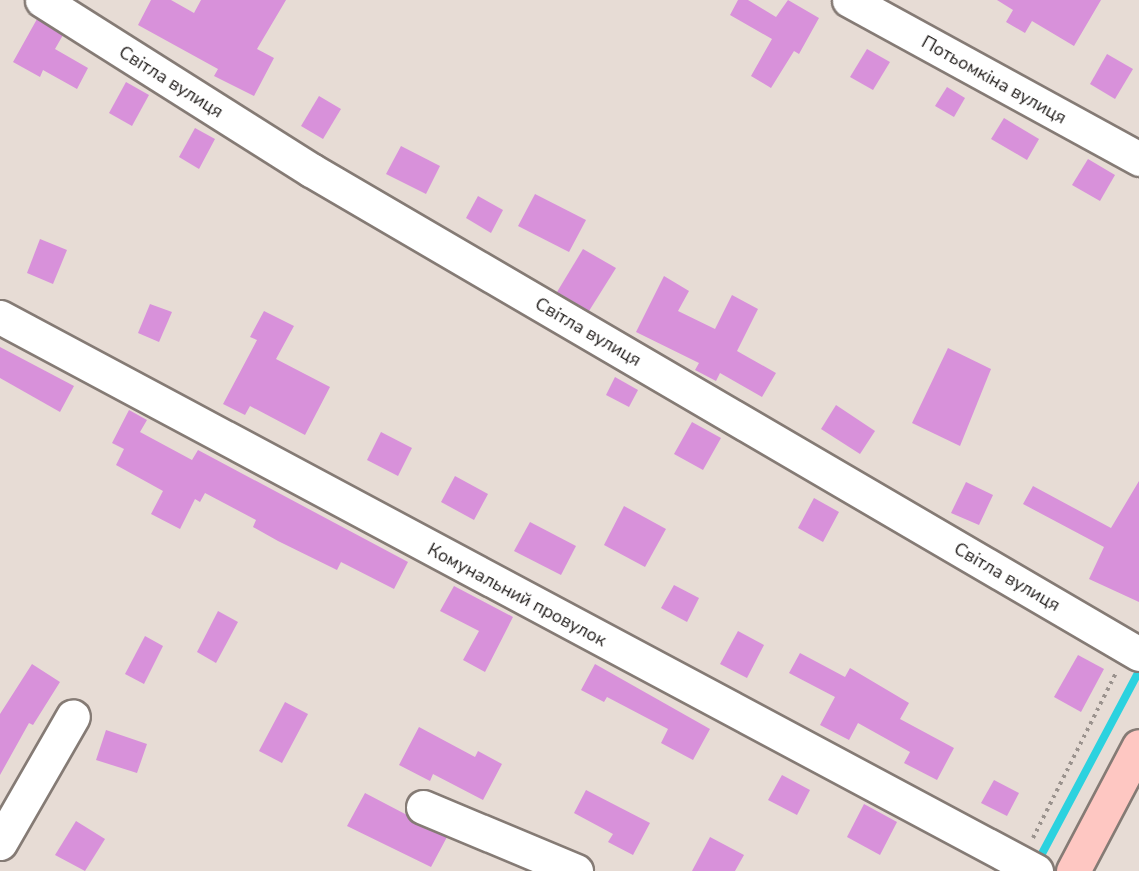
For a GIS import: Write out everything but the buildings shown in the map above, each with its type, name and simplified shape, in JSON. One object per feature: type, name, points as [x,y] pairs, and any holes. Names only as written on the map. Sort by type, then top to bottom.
[{"type":"main road","points":[[1073,871],[1139,746]]},
{"type":"street","name":"Світла вулиця","points":[[42,0],[311,170],[1134,651]]},
{"type":"street","name":"Потьомкіна вулиця","points":[[849,0],[1139,159]]},
{"type":"street","name":"Комунальний провулок","points":[[0,316],[1028,867]]},
{"type":"street","points":[[0,843],[73,716]]},
{"type":"street","points":[[423,807],[576,871]]},
{"type":"path","points":[[1028,867],[1134,651]]},
{"type":"waterway","points":[[1037,863],[1139,671]]}]
